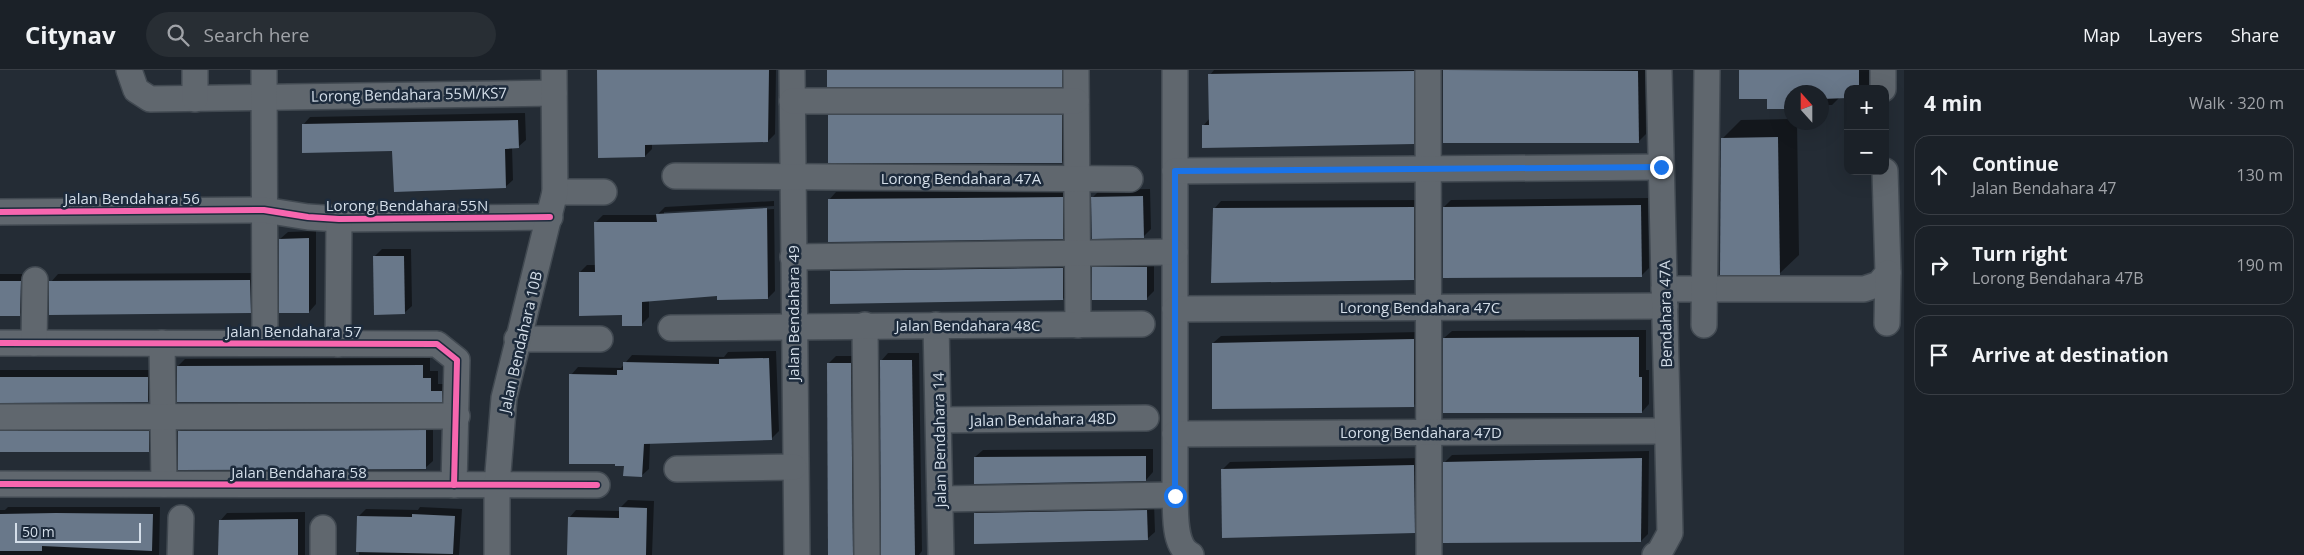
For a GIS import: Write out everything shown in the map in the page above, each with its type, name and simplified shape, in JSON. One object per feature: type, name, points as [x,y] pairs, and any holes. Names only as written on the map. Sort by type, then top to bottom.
[{"type":"street","name":"Lorong Bendahara 55M/KS7","points":[[129,70],[136,90],[150,99],[195,99],[554,82]]},
{"type":"street","points":[[195,70],[195,99]]},
{"type":"street","points":[[264,70],[265,343]]},
{"type":"street","name":"Jalan Bendahara 49","points":[[792,70],[794,467],[797,555]]},
{"type":"street","points":[[1076,70],[1078,325]]},
{"type":"street","points":[[1175,70],[1175,496],[1178,538],[1187,553],[1191,555]]},
{"type":"street","points":[[1428,70],[1429,555]]},
{"type":"street","name":"Bendahara 47A","points":[[1656,555],[1670,533],[1659,70]]},
{"type":"street","points":[[1704,325],[1707,70]]},
{"type":"street","points":[[1883,70],[1883,85]]},
{"type":"street","name":"Jalan Bendahara 10B","points":[[497,555],[497,485],[504,398],[517,339],[555,192],[554,82]]},
{"type":"street","points":[[792,101],[1076,101]]},
{"type":"street","points":[[1175,171],[1661,167]]},
{"type":"street","points":[[1885,175],[1888,273],[1887,323]]},
{"type":"street","name":"Lorong Bendahara 47A","points":[[675,176],[1130,179]]},
{"type":"street","points":[[555,192],[604,192]]},
{"type":"street","name":"Jalan Bendahara 56","points":[[0,212],[264,210]]},
{"type":"street","name":"Lorong Bendahara 55N","points":[[264,210],[308,218],[339,219],[550,217]]},
{"type":"street","points":[[338,344],[339,219]]},
{"type":"street","points":[[793,258],[1175,252]]},
{"type":"street","name":"Lorong Bendahara 47C","points":[[1175,309],[1428,307],[1664,298],[1705,289],[1864,289],[1879,284],[1888,273]]},
{"type":"street","points":[[34,343],[35,280]]},
{"type":"street","name":"Jalan Bendahara 48C","points":[[672,328],[1142,324]]},
{"type":"street","points":[[865,325],[867,555]]},
{"type":"street","name":"Jalan Bendahara 14","points":[[936,325],[941,555]]},
{"type":"street","points":[[517,339],[600,339]]},
{"type":"street","name":"Jalan Bendahara 57","points":[[0,343],[437,344],[457,360],[454,484]]},
{"type":"street","points":[[162,343],[164,484]]},
{"type":"street","points":[[0,417],[457,416]]},
{"type":"street","name":"Jalan Bendahara 48D","points":[[939,420],[1146,418]]},
{"type":"street","name":"Lorong Bendahara 47D","points":[[1175,434],[1667,431]]},
{"type":"street","points":[[677,469],[794,467]]},
{"type":"street","name":"Jalan Bendahara 58","points":[[0,484],[597,485]]},
{"type":"street","points":[[940,498],[1175,496]]},
{"type":"street","points":[[180,518],[180,555]]},
{"type":"street","points":[[323,528],[323,555]]},
{"type":"building","points":[[597,70],[769,70],[768,142],[645,145],[645,157],[598,158]]},
{"type":"building","points":[[827,70],[1062,70],[1062,87],[827,87]]},
{"type":"building","points":[[1443,70],[1638,71],[1639,143],[1443,143]]},
{"type":"building","points":[[1739,70],[1859,70],[1859,85],[1844,85],[1844,98],[1829,99],[1829,85],[1784,85],[1784,109],[1767,109],[1767,99],[1739,99]]},
{"type":"building","points":[[1414,71],[1414,144],[1202,148],[1202,125],[1209,125],[1208,74]]},
{"type":"building","points":[[828,115],[1062,115],[1062,163],[828,163]]},
{"type":"building","points":[[518,120],[519,148],[505,149],[506,188],[394,192],[392,151],[302,153],[302,124]]},
{"type":"building","points":[[1778,137],[1780,275],[1720,275],[1721,138]]},
{"type":"building","points":[[1143,196],[1144,238],[1092,239],[1091,197]]},
{"type":"building","points":[[1063,197],[1063,239],[828,242],[828,199]]},
{"type":"building","points":[[1641,205],[1642,277],[1443,278],[1443,207]]},
{"type":"building","points":[[1414,207],[1414,280],[1211,283],[1213,208]]},
{"type":"building","points":[[767,208],[768,299],[717,300],[717,296],[642,302],[642,326],[622,326],[622,315],[579,316],[579,272],[595,272],[594,222],[657,222],[656,214]]},
{"type":"building","points":[[309,238],[309,313],[279,313],[279,239]]},
{"type":"building","points":[[373,256],[404,256],[405,314],[374,315]]},
{"type":"building","points":[[1092,267],[1147,267],[1147,300],[1092,300]]},
{"type":"building","points":[[1063,268],[1063,300],[830,304],[830,271]]},
{"type":"building","points":[[250,280],[251,313],[49,315],[49,281]]},
{"type":"building","points":[[0,281],[21,281],[20,316],[0,316]]},
{"type":"building","points":[[1639,337],[1639,377],[1642,377],[1642,413],[1443,413],[1443,338]]},
{"type":"building","points":[[1414,339],[1414,407],[1212,409],[1212,343]]},
{"type":"building","points":[[769,358],[772,440],[644,444],[642,477],[623,476],[624,466],[615,466],[615,464],[569,464],[569,374],[617,375],[617,370],[623,370],[623,362],[719,364],[719,359]]},
{"type":"building","points":[[880,360],[912,360],[915,555],[881,555]]},
{"type":"building","points":[[827,363],[851,363],[853,555],[828,555]]},
{"type":"building","points":[[423,365],[423,378],[431,378],[431,391],[442,391],[442,402],[177,402],[177,366]]},
{"type":"building","points":[[0,377],[148,377],[148,402],[0,403]]},
{"type":"building","points":[[426,430],[426,469],[178,470],[178,431]]},
{"type":"building","points":[[0,431],[149,431],[149,452],[0,452]]},
{"type":"building","points":[[1146,456],[1146,481],[974,484],[974,457]]},
{"type":"building","points":[[1642,458],[1641,542],[1443,543],[1443,462]]},
{"type":"building","points":[[1414,465],[1415,533],[1222,538],[1221,469]]},
{"type":"building","points":[[619,507],[647,508],[646,555],[567,555],[568,517],[619,518]]},
{"type":"building","points":[[1147,510],[1148,540],[974,544],[974,513]]},
{"type":"building","points":[[0,514],[153,514],[152,551],[42,546],[42,551],[0,551]]},
{"type":"building","points":[[412,514],[455,516],[453,554],[356,552],[357,516],[412,517]]},
{"type":"building","points":[[298,519],[298,555],[218,555],[219,520]]},
{"type":"cycle path","points":[[0,212],[264,210],[308,217],[339,219],[550,217]]},
{"type":"cycle path","points":[[0,343],[437,344],[457,360],[454,485]]},
{"type":"cycle path","points":[[0,484],[597,485]]},
{"type":"route","points":[[1175,496],[1175,171],[1661,167]]}]
